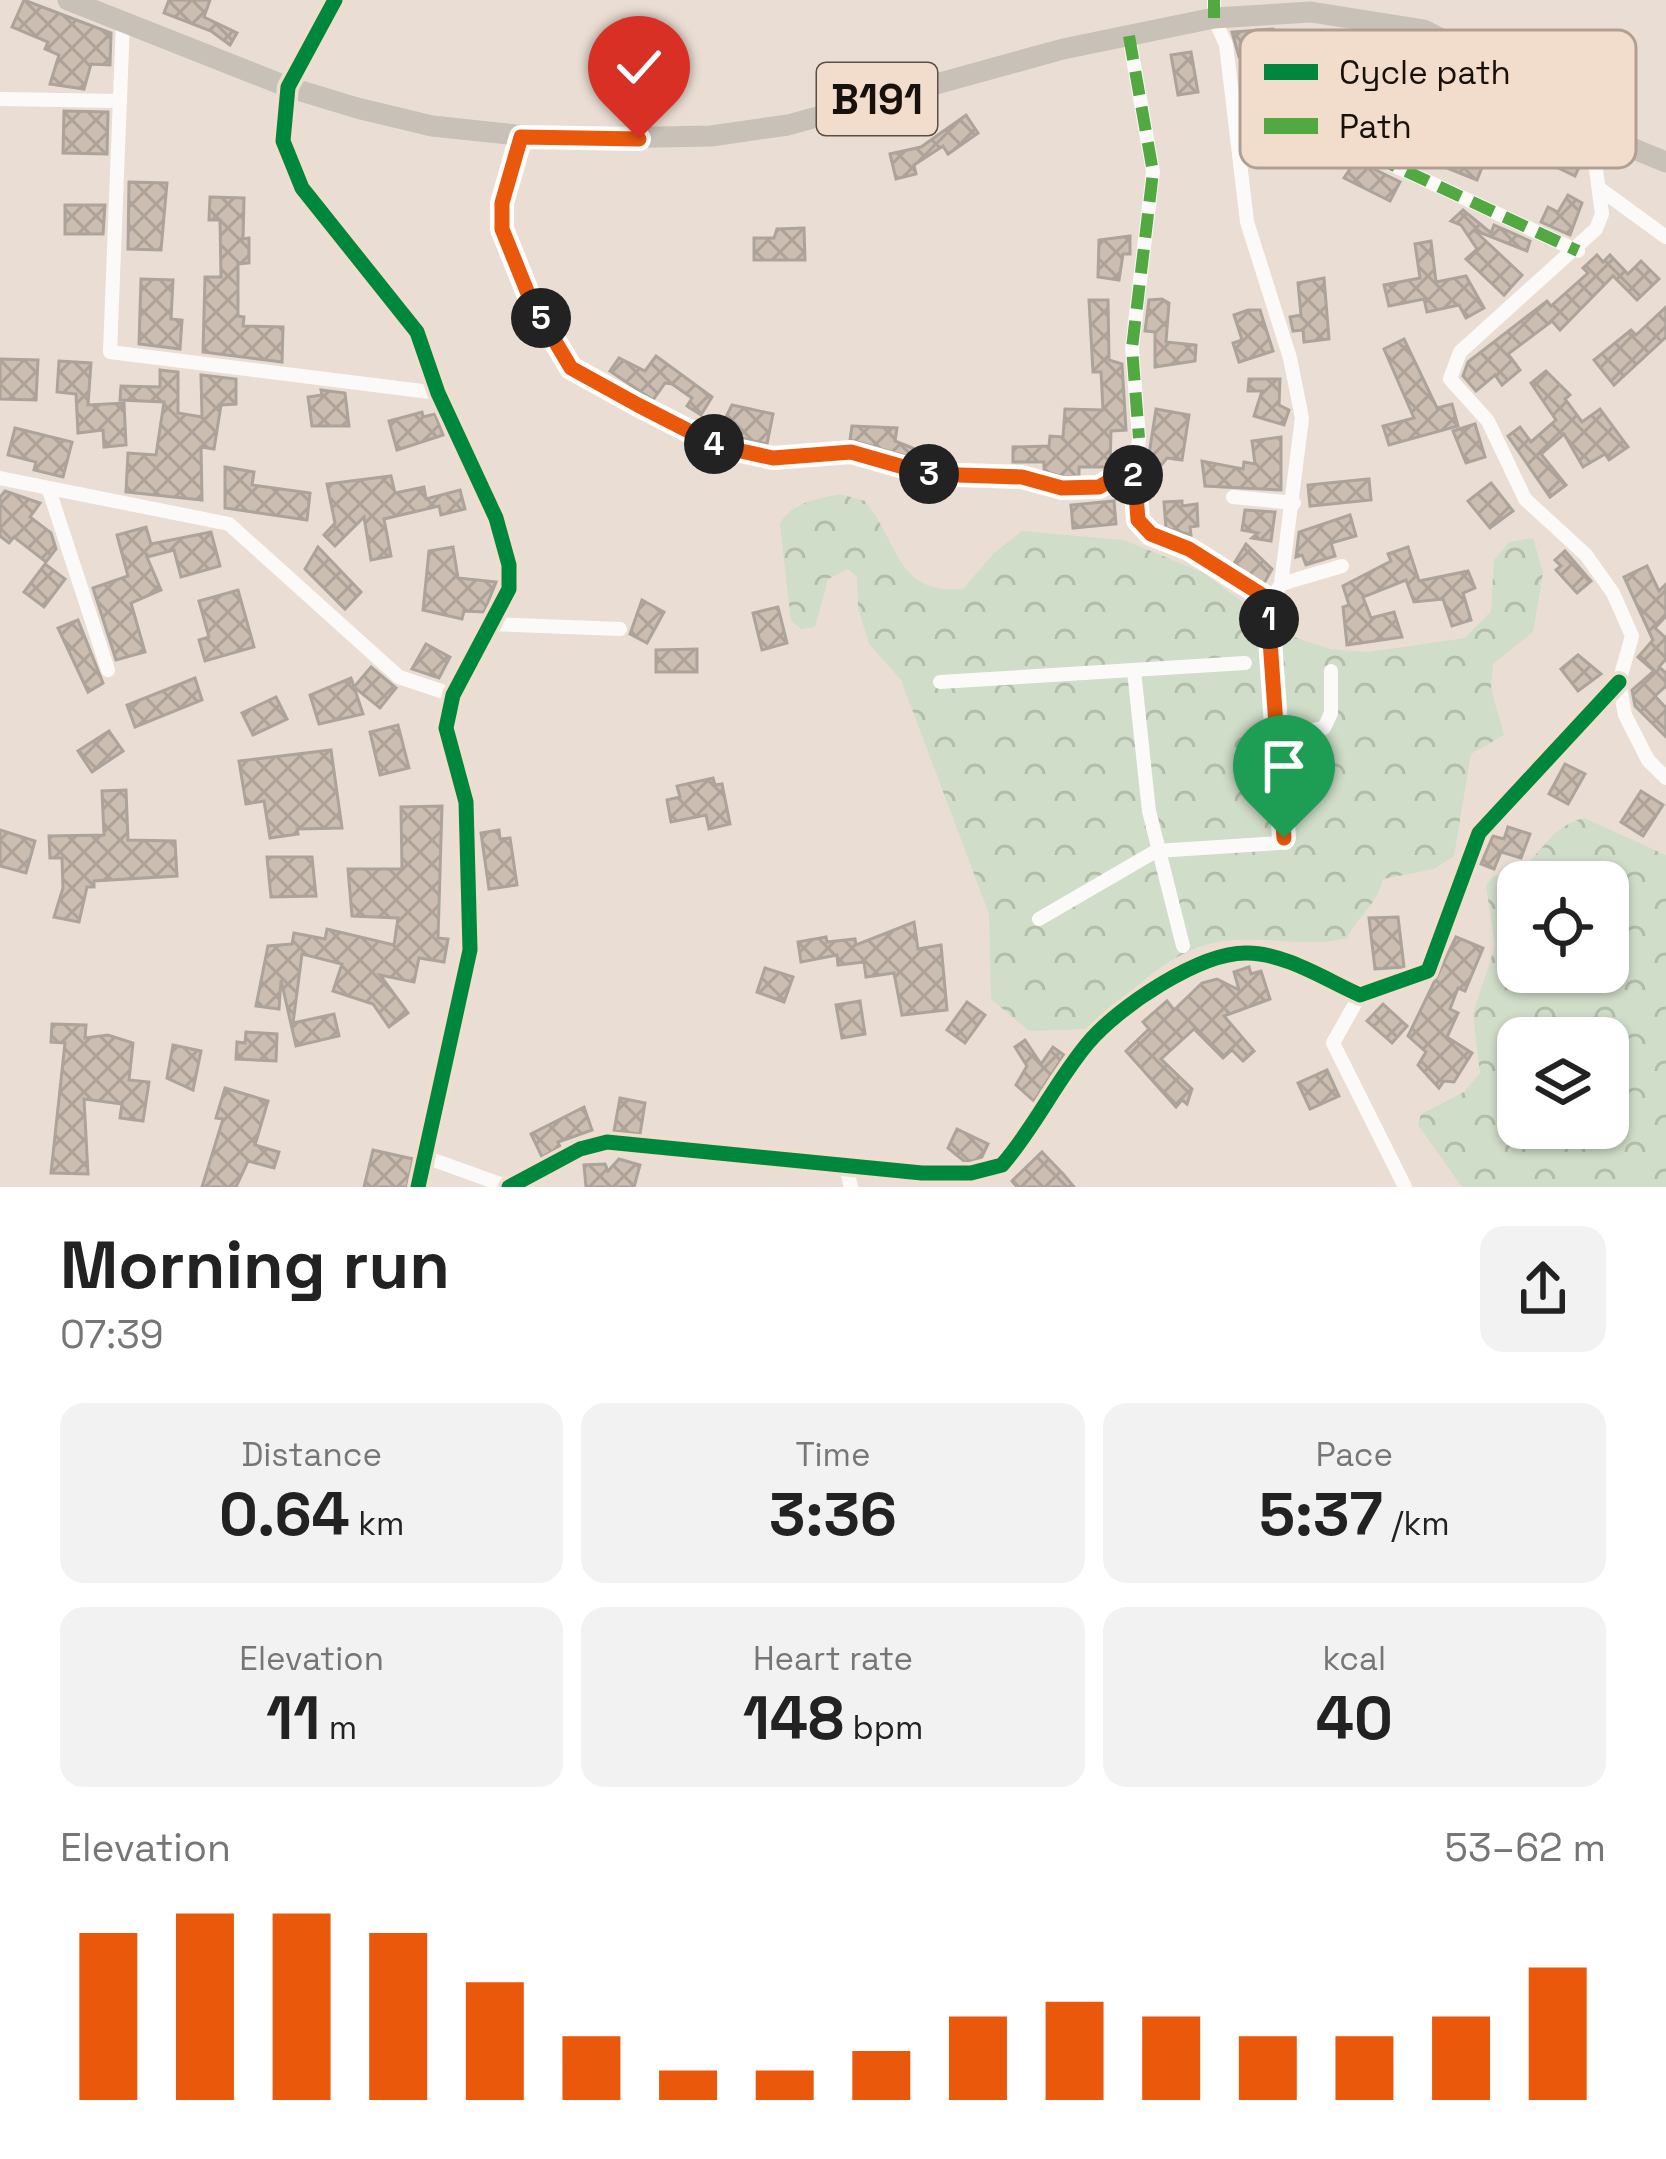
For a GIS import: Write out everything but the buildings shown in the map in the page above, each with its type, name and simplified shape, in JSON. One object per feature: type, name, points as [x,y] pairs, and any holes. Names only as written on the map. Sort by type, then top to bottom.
[{"type":"main road","name":"B191","points":[[68,0],[288,87],[432,126],[521,137],[675,138],[788,125],[1017,60],[1130,36],[1214,9],[1311,12],[1424,30]]},
{"type":"main road","name":"B191","points":[[1636,151],[1666,163]]},
{"type":"street","points":[[335,0],[288,87],[283,141],[302,188],[418,332],[438,393],[496,518],[509,565],[508,589],[453,695],[446,728],[466,802],[470,950],[418,1187]]},
{"type":"street","points":[[1214,9],[1226,45],[1246,222],[1290,358],[1302,418],[1281,584]]},
{"type":"street","points":[[123,22],[110,352],[438,393]]},
{"type":"street","points":[[1130,36],[1153,172],[1132,348],[1139,438],[1134,467],[1138,520],[1151,534],[1189,549],[1267,598]]},
{"type":"street","points":[[0,99],[120,100]]},
{"type":"street","points":[[521,137],[502,203],[502,229],[531,301],[571,368],[638,405],[718,446],[773,458],[851,452],[928,474],[1022,477],[1062,488],[1099,487],[1134,467]]},
{"type":"street","points":[[1399,168],[1577,250]]},
{"type":"street","points":[[1406,1187],[1334,1042],[1360,995],[1428,971],[1479,833],[1619,682],[1632,636],[1612,593],[1586,555],[1525,499],[1488,421],[1450,379],[1454,361],[1469,342],[1577,250],[1602,214],[1597,168]]},
{"type":"street","points":[[1600,189],[1666,237]]},
{"type":"street","points":[[0,478],[229,524],[400,676],[453,695]]},
{"type":"street","points":[[49,490],[108,670]]},
{"type":"street","points":[[1233,497],[1294,503]]},
{"type":"street","points":[[1039,920],[1156,851],[1279,843],[1286,830],[1267,598],[1281,584],[1342,566]]},
{"type":"street","points":[[488,624],[620,629]]},
{"type":"street","points":[[940,682],[1245,663]]},
{"type":"street","points":[[1134,671],[1156,851],[1184,946]]},
{"type":"street","points":[[1278,736],[1324,728],[1331,713],[1331,671]]},
{"type":"street","points":[[1619,682],[1636,741],[1666,778]]},
{"type":"street","points":[[425,1156],[509,1187],[580,1149],[607,1142],[846,1167],[970,1173],[1003,1165],[1090,1041],[1149,993],[1214,957],[1248,952],[1275,957],[1360,995]]},
{"type":"street","points":[[846,1167],[851,1187]]},
{"type":"green space","points":[[840,494],[865,501],[902,564],[924,584],[963,589],[994,553],[1022,531],[1124,540],[1204,573],[1285,634],[1330,649],[1368,652],[1465,638],[1491,611],[1494,560],[1509,542],[1533,538],[1543,573],[1533,632],[1493,664],[1491,688],[1504,735],[1471,754],[1454,856],[1434,869],[1383,879],[1377,896],[1347,938],[1212,943],[1155,972],[1090,1029],[1029,1031],[991,999],[989,914],[901,680],[869,644],[858,608],[857,577],[848,569],[828,579],[815,627],[801,629],[791,621],[780,524],[798,506]]},
{"type":"green space","points":[[1584,818],[1666,855],[1666,1187],[1462,1187],[1418,1125],[1421,1114],[1464,1092],[1480,1073],[1473,1014],[1495,946],[1486,886],[1493,876],[1497,875],[1497,993],[1629,993],[1629,861],[1530,861],[1557,832]]},
{"type":"marked path","points":[[1214,0],[1214,18]]},
{"type":"marked path","points":[[1129,36],[1153,172],[1132,348],[1139,438]]},
{"type":"marked path","points":[[1399,168],[1578,251]]},
{"type":"cycle path","points":[[335,0],[288,87],[283,141],[302,188],[417,332],[438,393],[496,518],[509,565],[509,589],[453,695],[446,728],[466,802],[470,950],[418,1187]]},
{"type":"cycle path","points":[[509,1187],[580,1149],[607,1142],[922,1173],[971,1173],[1002,1165],[1088,1043],[1139,998],[1184,972],[1228,955],[1261,954],[1290,962],[1360,995],[1428,971],[1479,833],[1619,682]]},
{"type":"route","points":[[639,139],[521,137],[502,203],[502,229],[531,301],[571,368],[718,446],[773,458],[851,452],[928,474],[1022,477],[1062,488],[1099,487],[1134,467],[1132,491],[1138,520],[1151,534],[1189,549],[1267,598],[1284,838]]}]
